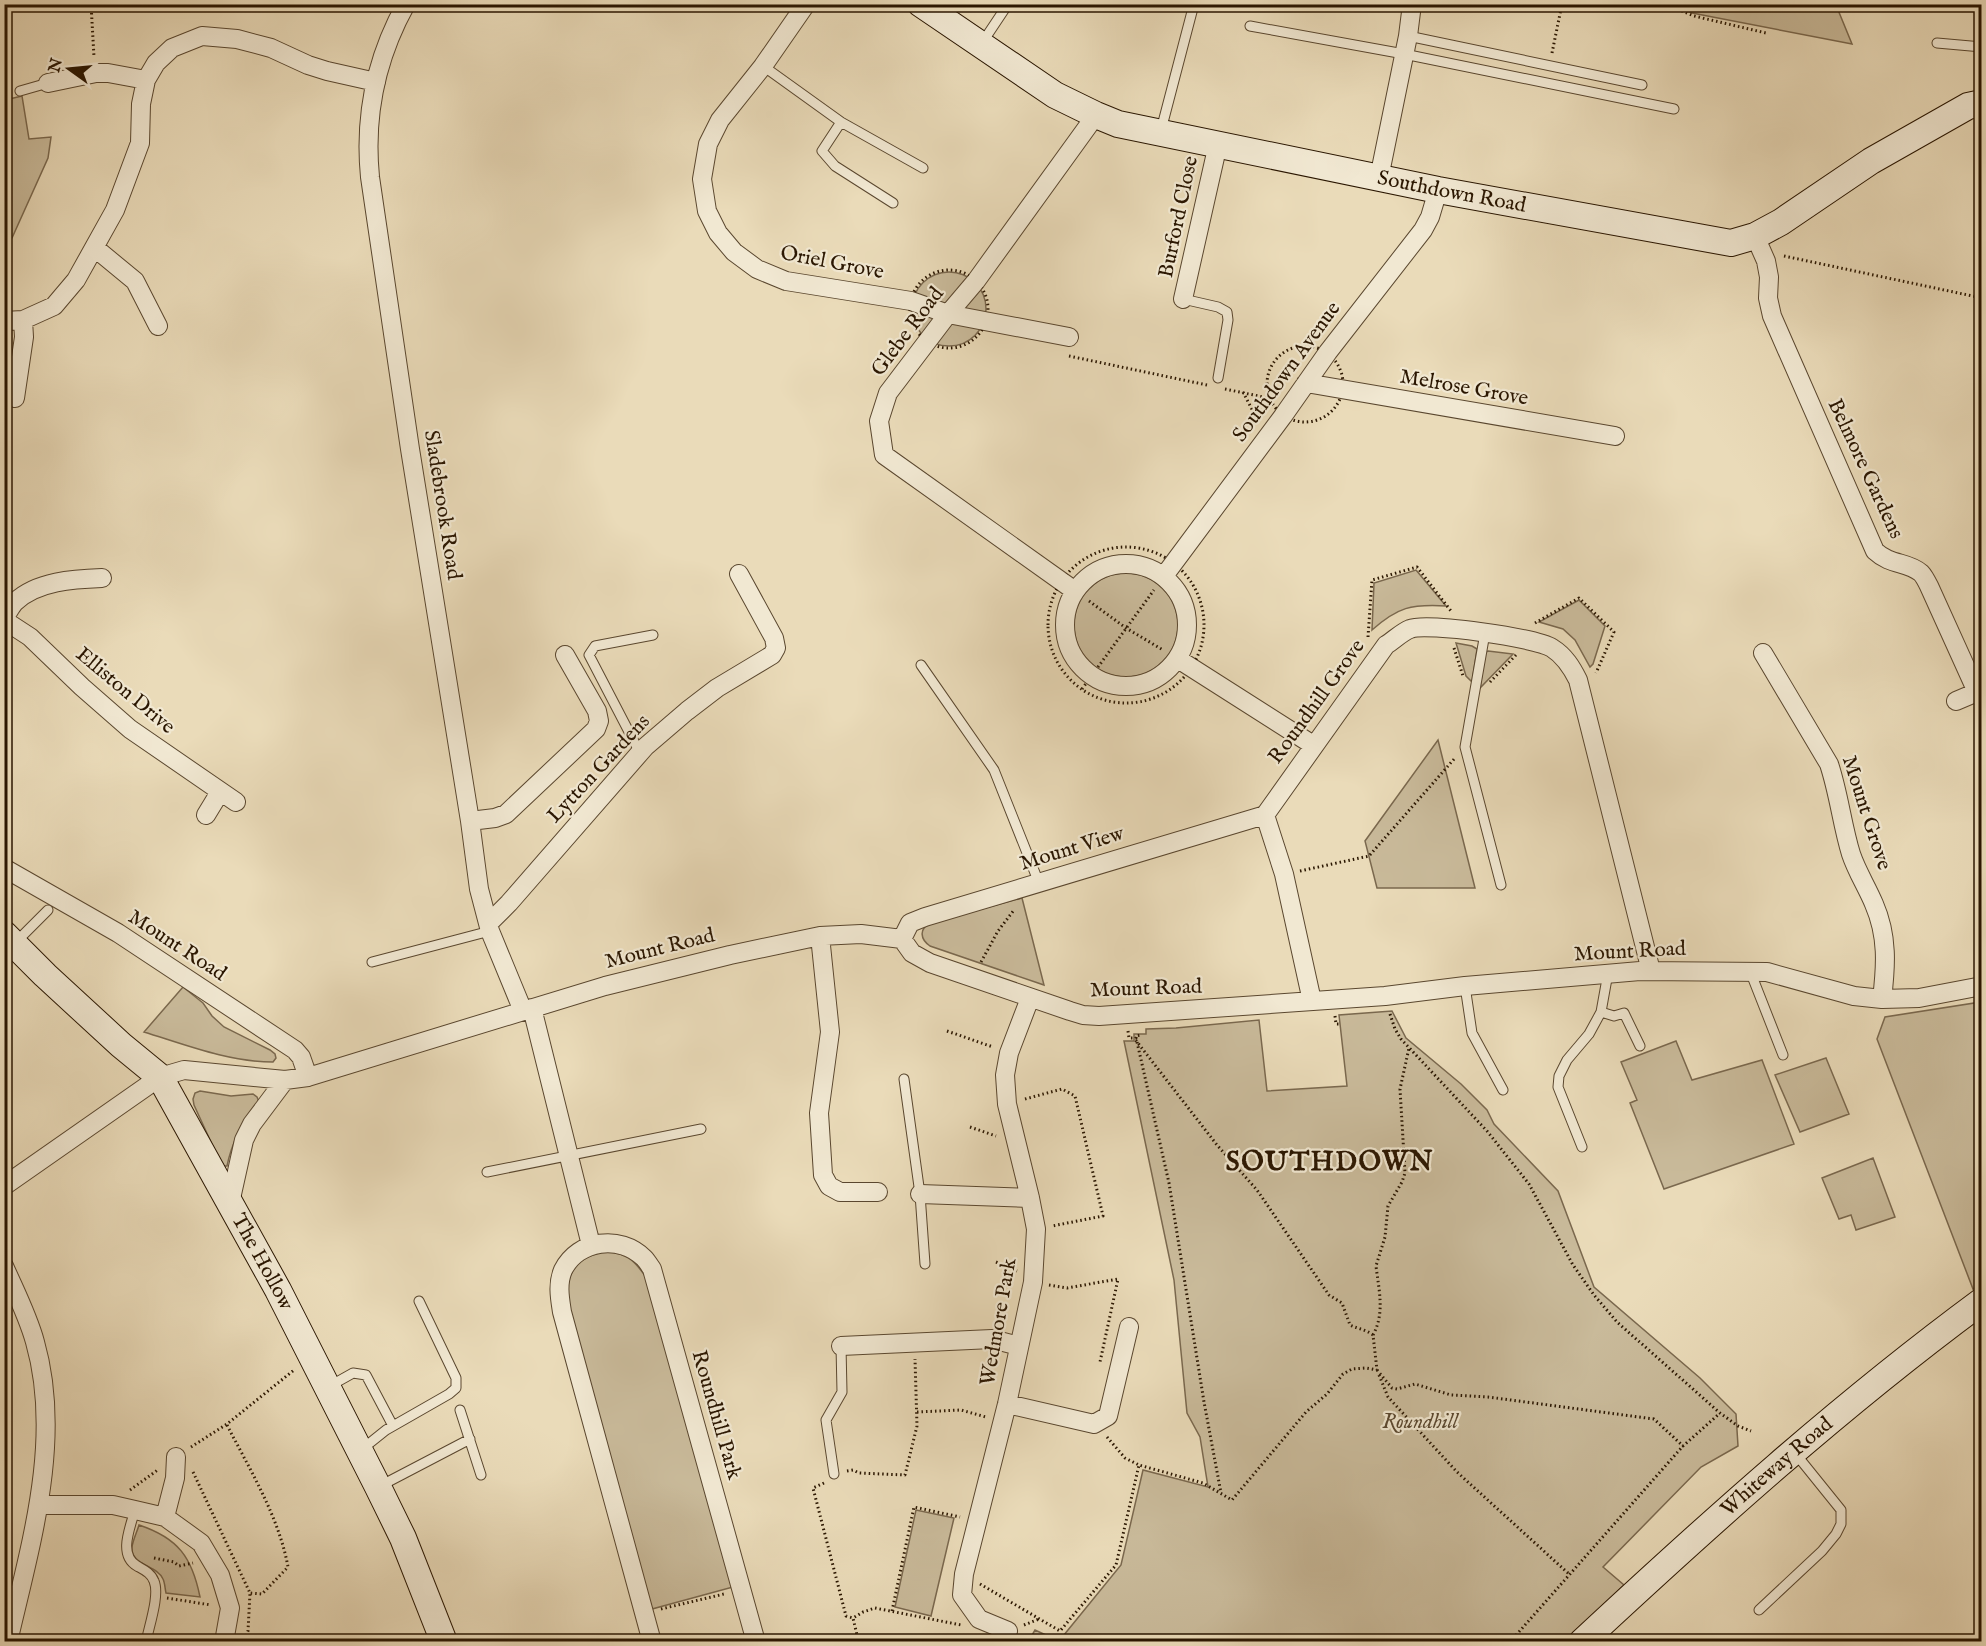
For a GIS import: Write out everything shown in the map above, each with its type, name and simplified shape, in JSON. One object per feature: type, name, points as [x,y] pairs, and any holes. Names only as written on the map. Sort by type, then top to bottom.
[{"type":"street","name":"Sladebrook Road","points":[[406,4],[387,44],[376,82],[368,125],[367,151],[370,177],[479,889],[489,927],[528,1010]]},
{"type":"street","name":"Oriel Grove","points":[[806,4],[763,66],[720,120],[708,144],[702,179],[707,211],[718,233],[734,252],[757,269],[786,281],[911,301],[948,314],[1069,337]]},
{"type":"street","name":"Southdown Road","points":[[921,4],[1055,95],[1118,124],[1438,190],[1731,243],[1759,244],[1780,222],[1871,160],[1968,106],[1982,103]]},
{"type":"street","points":[[1379,178],[1412,4]]},
{"type":"street","points":[[4,321],[23,321],[54,306],[76,280],[115,210],[140,142],[141,104],[146,80],[156,63],[172,48],[202,36],[216,36],[257,43],[308,65],[376,82]]},
{"type":"street","points":[[48,83],[96,73],[146,80]]},
{"type":"street","name":"Glebe Road","points":[[1068,586],[884,455],[879,421],[888,393],[976,281],[1096,115]]},
{"type":"street","name":"Burford Close","points":[[1183,299],[1218,144]]},
{"type":"street","name":"Southdown Avenue","points":[[1168,570],[1328,352],[1424,230],[1438,190]]},
{"type":"street","name":"Belmore Gardens","points":[[1759,244],[1769,277],[1768,298],[1772,316],[1875,551],[1884,560],[1921,573],[1979,691],[1956,701]]},
{"type":"street","points":[[94,248],[135,281],[158,326]]},
{"type":"street","points":[[15,398],[24,337],[23,321]]},
{"type":"street","name":"Melrose Grove","points":[[1306,383],[1615,436]]},
{"type":"street","points":[[1130,564],[1168,570],[1172,584],[1185,606],[1188,624],[1184,664],[1146,684],[1131,687],[1086,683],[1066,641],[1068,586],[1106,567],[1130,564]]},
{"type":"street","name":"Lytton Gardens","points":[[489,927],[640,753],[687,711],[717,688],[771,655],[776,648],[774,638],[739,574]]},
{"type":"street","name":"Elliston Drive","points":[[102,578],[73,579],[37,588],[16,601],[4,619],[30,637],[130,729],[236,802]]},
{"type":"street","name":"Roundhill Grove","points":[[1265,815],[1386,645],[1410,629],[1428,626],[1484,640],[1533,641],[1552,647],[1570,664],[1578,680],[1651,971]]},
{"type":"street","name":"Mount Grove","points":[[1763,653],[1829,764],[1836,784],[1850,851],[1875,906],[1884,933],[1886,965],[1882,999]]},
{"type":"street","points":[[470,821],[495,818],[506,814],[596,729],[599,721],[597,711],[565,655]]},
{"type":"street","points":[[1184,664],[1313,745]]},
{"type":"street","points":[[206,815],[220,792]]},
{"type":"street","points":[[1265,815],[1284,874],[1312,1001]]},
{"type":"street","name":"Mount View","points":[[902,939],[910,923],[925,916],[1265,815]]},
{"type":"street","name":"Mount Road","points":[[4,868],[118,933],[295,1050],[301,1057],[308,1077]]},
{"type":"street","name":"Mount Road","points":[[160,1077],[184,1070],[285,1080],[308,1077],[605,986],[730,955],[820,936],[861,934],[902,939],[912,953],[930,963],[1083,1015],[1099,1016],[1385,996],[1466,986],[1651,971],[1750,970],[1767,972],[1854,996],[1882,999],[1919,998],[1982,986]]},
{"type":"street","points":[[820,936],[830,1032],[819,1113],[823,1175],[829,1186],[840,1192],[878,1192]]},
{"type":"street","name":"The Hollow","points":[[10,939],[112,1037],[160,1077],[278,1290],[378,1487],[411,1558],[444,1641]]},
{"type":"street","name":"Wedmore Park","points":[[979,1619],[962,1595],[964,1574],[1005,1412],[1033,1281],[1036,1229],[1007,1104],[1005,1075],[1008,1053],[1030,998]]},
{"type":"street","points":[[528,1010],[570,1156],[591,1245],[576,1254],[563,1271],[558,1292],[652,1641]]},
{"type":"street","points":[[4,1186],[160,1077]]},
{"type":"street","points":[[230,1203],[244,1140],[252,1124],[285,1080]]},
{"type":"street","points":[[920,1194],[1030,1198]]},
{"type":"street","name":"Roundhill Park","points":[[591,1245],[604,1243],[631,1250],[643,1257],[652,1269],[756,1641]]},
{"type":"street","points":[[4,1266],[35,1343],[42,1380],[45,1420],[44,1464],[39,1505],[8,1641]]},
{"type":"street","name":"Whiteway Road","points":[[1582,1641],[1794,1451],[1951,1323],[1982,1301]]},
{"type":"street","points":[[1005,1412],[1094,1424],[1108,1416],[1129,1327]]},
{"type":"street","points":[[841,1346],[992,1339],[1019,1346]]},
{"type":"street","points":[[165,1517],[175,1478],[176,1457]]},
{"type":"street","points":[[39,1505],[113,1505],[135,1510],[165,1517],[201,1542],[220,1575],[231,1608],[224,1641]]},
{"type":"street","points":[[979,1619],[1008,1631]]},
{"type":"lane","points":[[980,45],[1008,4]]},
{"type":"lane","points":[[1161,132],[1194,4]]},
{"type":"lane","points":[[1250,26],[1406,45],[1642,85]]},
{"type":"lane","points":[[1937,43],[1982,47]]},
{"type":"lane","points":[[1406,45],[1674,109]]},
{"type":"lane","points":[[763,66],[841,122],[924,168]]},
{"type":"lane","points":[[20,91],[48,83]]},
{"type":"lane","points":[[841,122],[822,151],[835,166],[893,202]]},
{"type":"lane","points":[[1183,299],[1218,307],[1227,312],[1228,320],[1219,383]]},
{"type":"lane","points":[[640,753],[589,655],[595,646],[653,635]]},
{"type":"lane","points":[[1484,640],[1465,747],[1501,885]]},
{"type":"lane","points":[[921,665],[994,770],[1034,884]]},
{"type":"lane","points":[[10,939],[48,910]]},
{"type":"lane","points":[[372,962],[489,927]]},
{"type":"lane","points":[[1750,970],[1783,1055]]},
{"type":"lane","points":[[1582,1147],[1558,1088],[1559,1076],[1567,1060],[1589,1034],[1601,1012],[1608,974]]},
{"type":"lane","points":[[1466,986],[1472,1033],[1503,1090]]},
{"type":"lane","points":[[1601,1012],[1614,1016],[1624,1013],[1640,1046]]},
{"type":"lane","points":[[904,1079],[920,1194],[924,1264]]},
{"type":"lane","points":[[487,1172],[701,1129]]},
{"type":"lane","points":[[359,1451],[393,1426],[456,1388],[456,1378],[419,1301]]},
{"type":"lane","points":[[834,1474],[826,1420],[842,1392],[841,1346]]},
{"type":"lane","points":[[326,1388],[353,1373],[366,1375],[393,1426]]},
{"type":"lane","points":[[460,1410],[481,1475]]},
{"type":"lane","points":[[378,1487],[470,1439]]},
{"type":"lane","points":[[1759,1610],[1822,1551],[1841,1524],[1841,1510],[1794,1451]]},
{"type":"lane","points":[[135,1510],[125,1550],[130,1562],[150,1574],[155,1583],[156,1596],[146,1641]]},
{"type":"path","points":[[91,4],[96,73]]},
{"type":"path","points":[[1555,39],[1562,4]]},
{"type":"path","points":[[1665,4],[1694,16],[1766,33]]},
{"type":"path","points":[[1759,244],[1982,298]]},
{"type":"path","points":[[1069,337],[1065,355],[1209,386]]},
{"type":"path","points":[[1219,383],[1269,398]]},
{"type":"path","points":[[1243,392],[1259,422]]},
{"type":"path","points":[[1112,548],[1134,548],[1156,553],[1168,570],[1189,579],[1200,600],[1204,624],[1201,647],[1184,664],[1174,687],[1153,699],[1128,704],[1104,700],[1086,683],[1065,674],[1053,654],[1048,632],[1050,609],[1068,586],[1071,569],[1090,556],[1112,548]]},
{"type":"path","points":[[1368,642],[1372,580],[1417,567],[1451,611]]},
{"type":"path","points":[[1086,683],[1168,570]]},
{"type":"path","points":[[1068,586],[1126,628],[1184,664]]},
{"type":"path","points":[[1532,624],[1579,598],[1614,632],[1594,675],[1578,680]]},
{"type":"path","points":[[1484,640],[1520,651]]},
{"type":"path","points":[[1284,874],[1369,856],[1465,747]]},
{"type":"path","points":[[978,966],[998,931],[1034,884]]},
{"type":"path","points":[[1391,1017],[1395,1029],[1409,1048],[1487,1131],[1529,1184],[1573,1265],[1617,1322],[1720,1413],[1738,1426],[1751,1431]]},
{"type":"path","points":[[947,1031],[1008,1053]]},
{"type":"path","points":[[1221,1494],[1169,1183],[1135,1039],[1217,1145],[1257,1190],[1329,1295],[1342,1303],[1350,1325],[1358,1329],[1366,1329],[1373,1335]]},
{"type":"path","points":[[1409,1048],[1400,1089],[1405,1173],[1388,1206],[1385,1237],[1376,1266],[1381,1305],[1379,1324],[1373,1335],[1377,1370],[1388,1397],[1457,1472],[1569,1575]]},
{"type":"path","points":[[1007,1104],[1062,1089],[1075,1096],[1103,1216],[1036,1229]]},
{"type":"path","points":[[970,1127],[1017,1144]]},
{"type":"path","points":[[1033,1281],[1067,1288],[1118,1279],[1099,1370]]},
{"type":"path","points":[[914,1343],[917,1426],[905,1475],[859,1473],[852,1470],[834,1474],[829,1482],[813,1488],[846,1616],[852,1618],[875,1608],[967,1627],[979,1619]]},
{"type":"path","points":[[113,1505],[176,1457],[227,1425],[311,1357]]},
{"type":"path","points":[[1094,1424],[1125,1458],[1139,1465],[1203,1483],[1232,1500],[1306,1412],[1327,1394],[1343,1374],[1352,1369],[1377,1370],[1392,1388],[1397,1389],[1415,1384],[1451,1395],[1488,1397],[1654,1419],[1683,1446]]},
{"type":"path","points":[[917,1412],[961,1410],[1005,1412]]},
{"type":"path","points":[[1510,1641],[1683,1446],[1720,1413]]},
{"type":"path","points":[[227,1425],[261,1492],[285,1550],[288,1567],[262,1594],[250,1593]]},
{"type":"path","points":[[964,1574],[1060,1631],[1116,1564],[1139,1465]]},
{"type":"path","points":[[892,1611],[914,1507],[977,1521]]},
{"type":"path","points":[[153,1558],[174,1562],[179,1566],[197,1561]]},
{"type":"path","points":[[644,1612],[741,1589]]},
{"type":"path","points":[[156,1596],[212,1605],[210,1598]]},
{"type":"path","points":[[837,1641],[857,1635],[852,1618]]},
{"type":"green space","points":[[1670,5],[1836,5],[1852,44],[1692,13]]},
{"type":"green space","points":[[22,96],[29,139],[51,137],[48,158],[12,238],[5,242],[5,100]]},
{"type":"green space","points":[[949,272],[963,275],[975,283],[983,295],[986,309],[983,323],[975,335],[963,343],[949,346],[935,343],[923,335],[915,323],[912,309],[915,295],[923,283],[935,275]]},
{"type":"green space","points":[[1416,570],[1446,606],[1406,609],[1390,616],[1372,630],[1374,583]]},
{"type":"green space","points":[[1126,573],[1146,577],[1163,588],[1174,605],[1178,625],[1174,645],[1163,662],[1146,673],[1126,677],[1106,673],[1089,662],[1078,645],[1074,625],[1078,605],[1089,588],[1106,577]]},
{"type":"green space","points":[[1579,600],[1605,626],[1590,667],[1575,640],[1563,629],[1539,622]]},
{"type":"green space","points":[[1456,643],[1477,649],[1472,682],[1466,676]]},
{"type":"green space","points":[[1488,651],[1513,654],[1480,688],[1485,653]]},
{"type":"green space","points":[[1438,740],[1475,888],[1377,888],[1365,841]]},
{"type":"green space","points":[[1022,898],[1044,985],[930,946],[923,937],[924,928],[930,923]]},
{"type":"green space","points":[[183,987],[203,1003],[224,1027],[275,1054],[276,1058],[273,1062],[224,1056],[144,1032]]},
{"type":"green space","points":[[1981,1002],[1982,1283],[1973,1289],[1877,1039],[1885,1017]]},
{"type":"green space","name":"Roundhill","points":[[1392,1011],[1406,1038],[1461,1084],[1487,1110],[1494,1124],[1558,1191],[1594,1287],[1700,1378],[1736,1414],[1738,1446],[1701,1467],[1603,1567],[1624,1585],[1566,1641],[1028,1642],[1035,1630],[1059,1641],[1121,1565],[1143,1470],[1208,1487],[1200,1437],[1187,1413],[1174,1280],[1124,1041],[1134,1041],[1134,1034],[1146,1034],[1146,1029],[1259,1020],[1267,1091],[1347,1086],[1339,1015]]},
{"type":"green space","points":[[1676,1041],[1692,1080],[1762,1060],[1794,1144],[1664,1189],[1630,1103],[1637,1100],[1621,1062]]},
{"type":"green space","points":[[1826,1058],[1849,1114],[1800,1132],[1775,1075]]},
{"type":"green space","points":[[200,1091],[231,1096],[253,1094],[259,1102],[238,1132],[227,1166],[222,1166],[194,1105],[195,1093]]},
{"type":"green space","points":[[1873,1158],[1895,1217],[1856,1230],[1851,1215],[1839,1219],[1822,1178]]},
{"type":"green space","points":[[607,1251],[631,1260],[648,1280],[733,1587],[652,1609],[564,1299],[576,1266],[588,1257]]},
{"type":"green space","points":[[916,1510],[954,1518],[931,1616],[895,1607]]},
{"type":"green space","points":[[139,1525],[164,1536],[181,1551],[193,1571],[200,1597],[166,1593],[160,1574],[135,1558],[132,1547]]},
{"type":"district","name":"SOUTHDOWN","points":[[1330,1163]]}]
